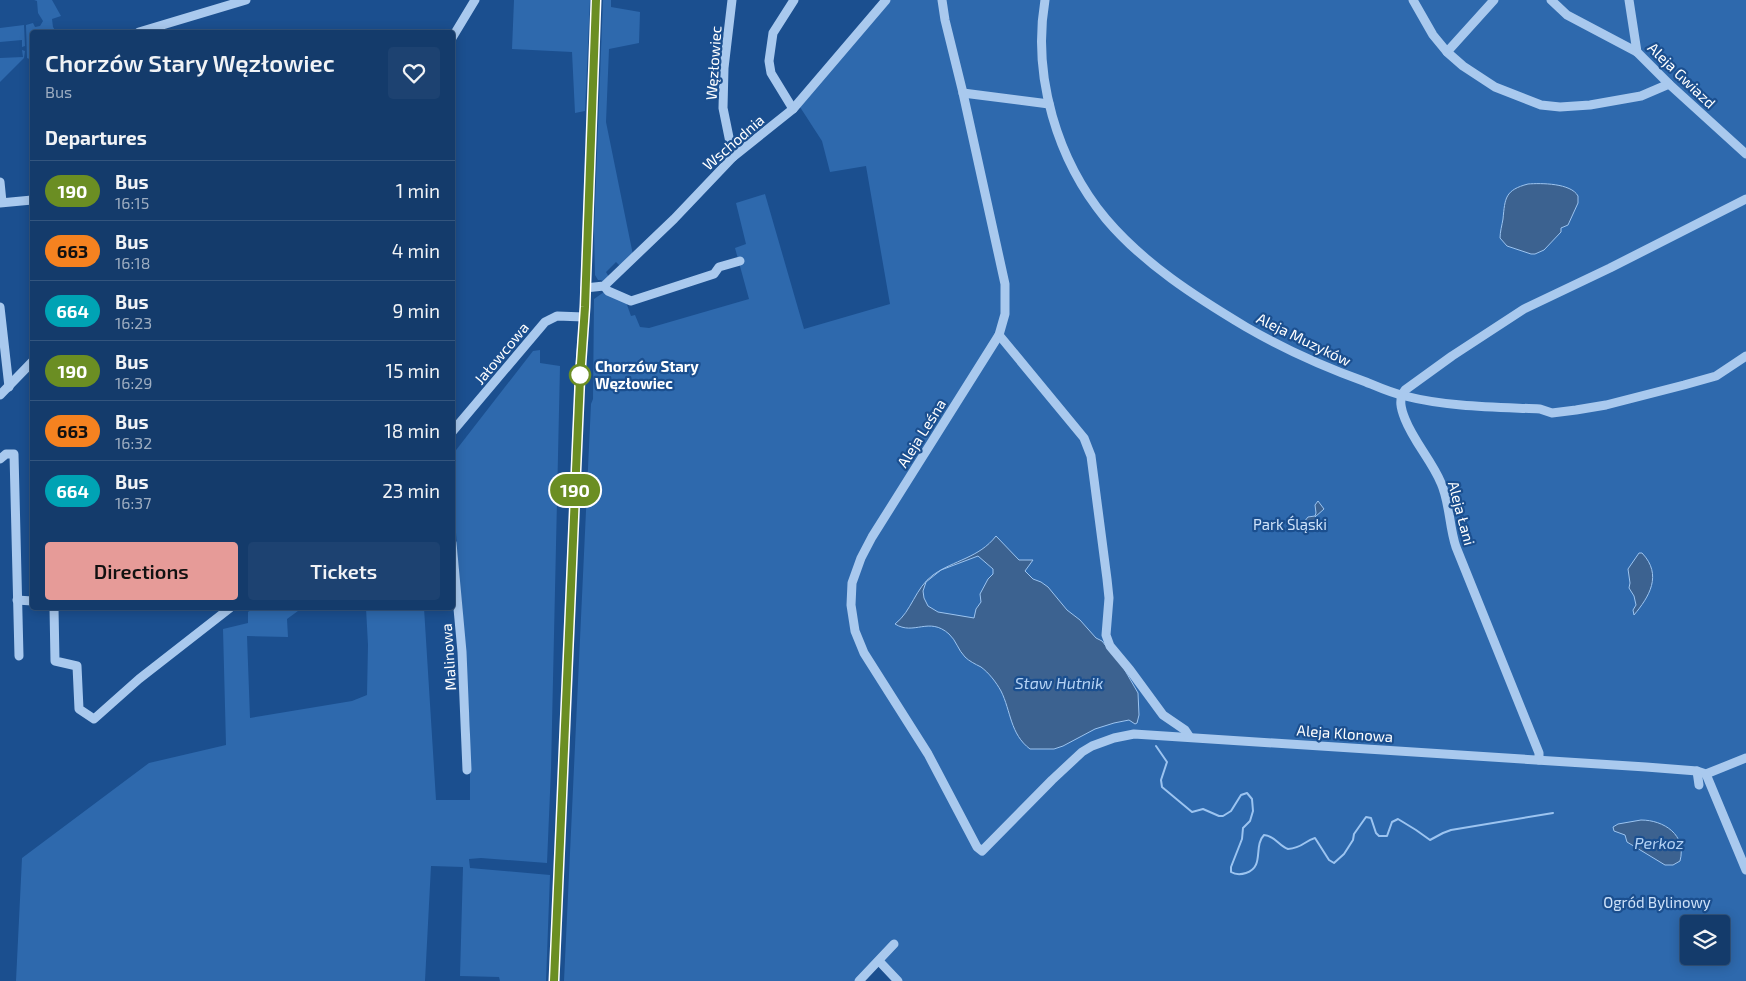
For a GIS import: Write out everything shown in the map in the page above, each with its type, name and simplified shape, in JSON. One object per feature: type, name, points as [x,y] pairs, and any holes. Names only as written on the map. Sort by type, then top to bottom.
[{"type":"street","points":[[146,30],[246,0]]},
{"type":"street","points":[[455,33],[475,0]]},
{"type":"street","points":[[554,981],[584,318],[596,0]]},
{"type":"street","name":"Węzłowiec","points":[[732,0],[724,68],[723,108],[733,157]]},
{"type":"street","points":[[793,109],[771,73],[769,61],[773,33],[794,0]]},
{"type":"street","name":"Wschodnia","points":[[604,286],[674,219],[733,157],[793,109],[886,0]]},
{"type":"street","name":"Aleja Leśna","points":[[942,0],[1005,284],[1005,314],[999,335],[872,537],[861,558],[852,583],[851,605],[855,630],[864,653],[928,754],[972,840],[982,851]]},
{"type":"street","name":"Aleja Muzyków","points":[[1045,0],[1041,31],[1042,60],[1049,104],[1063,145],[1090,197],[1106,219],[1172,279],[1273,342],[1321,365],[1401,395],[1459,404],[1540,409],[1552,413],[1606,404],[1716,376],[1746,356]]},
{"type":"street","points":[[1413,0],[1425,23],[1447,52],[1484,81],[1519,98],[1541,105],[1560,107],[1590,105],[1641,96],[1669,84]]},
{"type":"street","points":[[1447,52],[1494,0]]},
{"type":"street","points":[[1551,0],[1567,15],[1637,52]]},
{"type":"street","name":"Aleja Gwiazd","points":[[1629,0],[1637,52],[1669,84],[1746,154]]},
{"type":"street","points":[[963,93],[1049,104]]},
{"type":"street","points":[[0,182],[1,203],[30,201]]},
{"type":"street","points":[[1401,395],[1405,390],[1452,356],[1515,314],[1746,199]]},
{"type":"street","points":[[585,288],[604,286],[608,291],[631,301],[714,274],[719,267],[740,261]]},
{"type":"street","points":[[0,312],[9,387]]},
{"type":"street","name":"Jałowcowa","points":[[455,428],[545,322],[557,316],[584,318]]},
{"type":"street","points":[[999,335],[1084,438],[1091,456],[1108,580],[1108,631],[1110,646],[1163,715],[1185,730],[1189,736]]},
{"type":"street","points":[[0,395],[30,364]]},
{"type":"street","name":"Aleja Łani","points":[[1401,395],[1400,401],[1405,420],[1443,488],[1456,547],[1539,753],[1540,760]]},
{"type":"street","points":[[0,459],[6,454],[14,454],[18,656]]},
{"type":"street","name":"Malinowa","points":[[455,576],[462,652],[467,770]]},
{"type":"street","points":[[17,600],[30,601]]},
{"type":"street","points":[[54,610],[55,662],[77,666],[79,709],[94,719],[139,679],[228,610]]},
{"type":"street","name":"Aleja Klonowa","points":[[982,851],[1072,761],[1092,746],[1114,738],[1134,734],[1189,736],[1540,760],[1696,771],[1706,774]]},
{"type":"street","points":[[1746,758],[1706,774],[1746,870]]},
{"type":"street","points":[[1696,771],[1699,785]]},
{"type":"street","points":[[859,981],[894,944]]},
{"type":"street","points":[[879,961],[898,981]]},
{"type":"green space","points":[[34,0],[52,0],[61,16],[52,19],[55,30],[30,30],[30,59],[27,58],[26,25],[33,23],[35,27],[40,26],[43,21],[38,13],[37,1]]},
{"type":"green space","points":[[514,0],[590,0],[585,111],[575,113],[572,52],[512,49]]},
{"type":"green space","points":[[603,0],[611,0],[611,7],[640,12],[639,43],[609,49],[606,122],[633,255],[620,266],[616,262],[606,272],[609,277],[603,282],[598,280],[595,275],[594,231]]},
{"type":"green space","name":"Park Śląski","points":[[890,0],[1746,0],[1746,981],[902,981],[879,958],[855,981],[564,981],[591,404],[593,399],[594,299],[604,292],[626,302],[631,316],[635,315],[640,327],[649,328],[749,299],[735,248],[746,244],[736,203],[765,194],[804,329],[890,304],[866,166],[830,172],[822,141],[800,107]]},
{"type":"green space","points":[[24,25],[25,46],[22,47],[22,40],[0,42],[0,28]]},
{"type":"green space","points":[[22,50],[25,51],[24,58],[0,82],[0,58],[23,57]]},
{"type":"green space","points":[[540,350],[540,363],[560,366],[551,769],[547,863],[481,858],[469,859],[470,868],[550,875],[546,981],[500,981],[499,977],[460,976],[463,867],[431,866],[425,981],[16,981],[22,858],[149,763],[226,745],[223,629],[248,623],[248,612],[250,610],[299,610],[287,619],[288,637],[247,636],[250,718],[352,701],[367,695],[368,645],[366,610],[424,610],[436,800],[470,800],[470,727],[455,519],[455,451],[533,351]]},
{"type":"water","points":[[1528,184],[1563,186],[1569,188],[1578,196],[1578,203],[1568,225],[1561,228],[1561,232],[1544,250],[1535,254],[1507,246],[1500,238],[1508,196],[1520,186]]},
{"type":"water","points":[[1318,501],[1324,509],[1315,517],[1319,520],[1317,527],[1308,532],[1304,528],[1304,522],[1308,517],[1315,516],[1315,505]]},
{"type":"water","name":"Staw Hutnik","points":[[996,536],[1019,560],[1033,560],[1025,571],[1033,579],[1048,587],[1067,610],[1080,620],[1096,638],[1102,641],[1123,667],[1138,693],[1139,715],[1137,723],[1135,724],[1129,720],[1114,723],[1095,729],[1054,749],[1030,749],[1018,736],[997,684],[984,669],[965,657],[949,634],[935,627],[909,628],[895,624],[906,613],[927,580],[941,570],[974,554]],"holes":[[[978,556],[993,569],[993,574],[980,594],[981,602],[976,609],[974,618],[938,612],[928,606],[924,598],[923,591],[926,582],[941,570]]]},
{"type":"water","points":[[1639,553],[1642,553],[1648,561],[1652,569],[1653,578],[1652,586],[1645,601],[1634,615],[1633,610],[1636,605],[1634,596],[1629,588],[1628,569]]},
{"type":"water","name":"Perkoz","points":[[1641,820],[1658,823],[1672,831],[1680,844],[1680,861],[1673,865],[1665,865],[1627,842],[1625,835],[1614,831],[1613,827],[1618,824]]},
{"type":"waterway","points":[[1156,746],[1167,762],[1161,780],[1162,787],[1192,812],[1203,809],[1223,816],[1231,811],[1241,795],[1247,793],[1252,799],[1253,811],[1250,821],[1243,828],[1242,839],[1231,867],[1231,872],[1236,874],[1246,873],[1255,866],[1259,845],[1264,835],[1268,835],[1288,849],[1300,846],[1315,838],[1329,860],[1334,863],[1344,854],[1353,840],[1354,834],[1366,817],[1371,818],[1376,833],[1379,836],[1387,836],[1392,822],[1398,819],[1430,840],[1451,830],[1553,813]]},
{"type":"bus line","name":"190","points":[[554,981],[580,366],[585,307],[586,229],[596,0]]},
{"type":"place","name":"Chorzów Stary Węzłowiec","points":[[580,375]]},
{"type":"park label","name":"Ogród Bylinowy","points":[[1657,902]]}]
